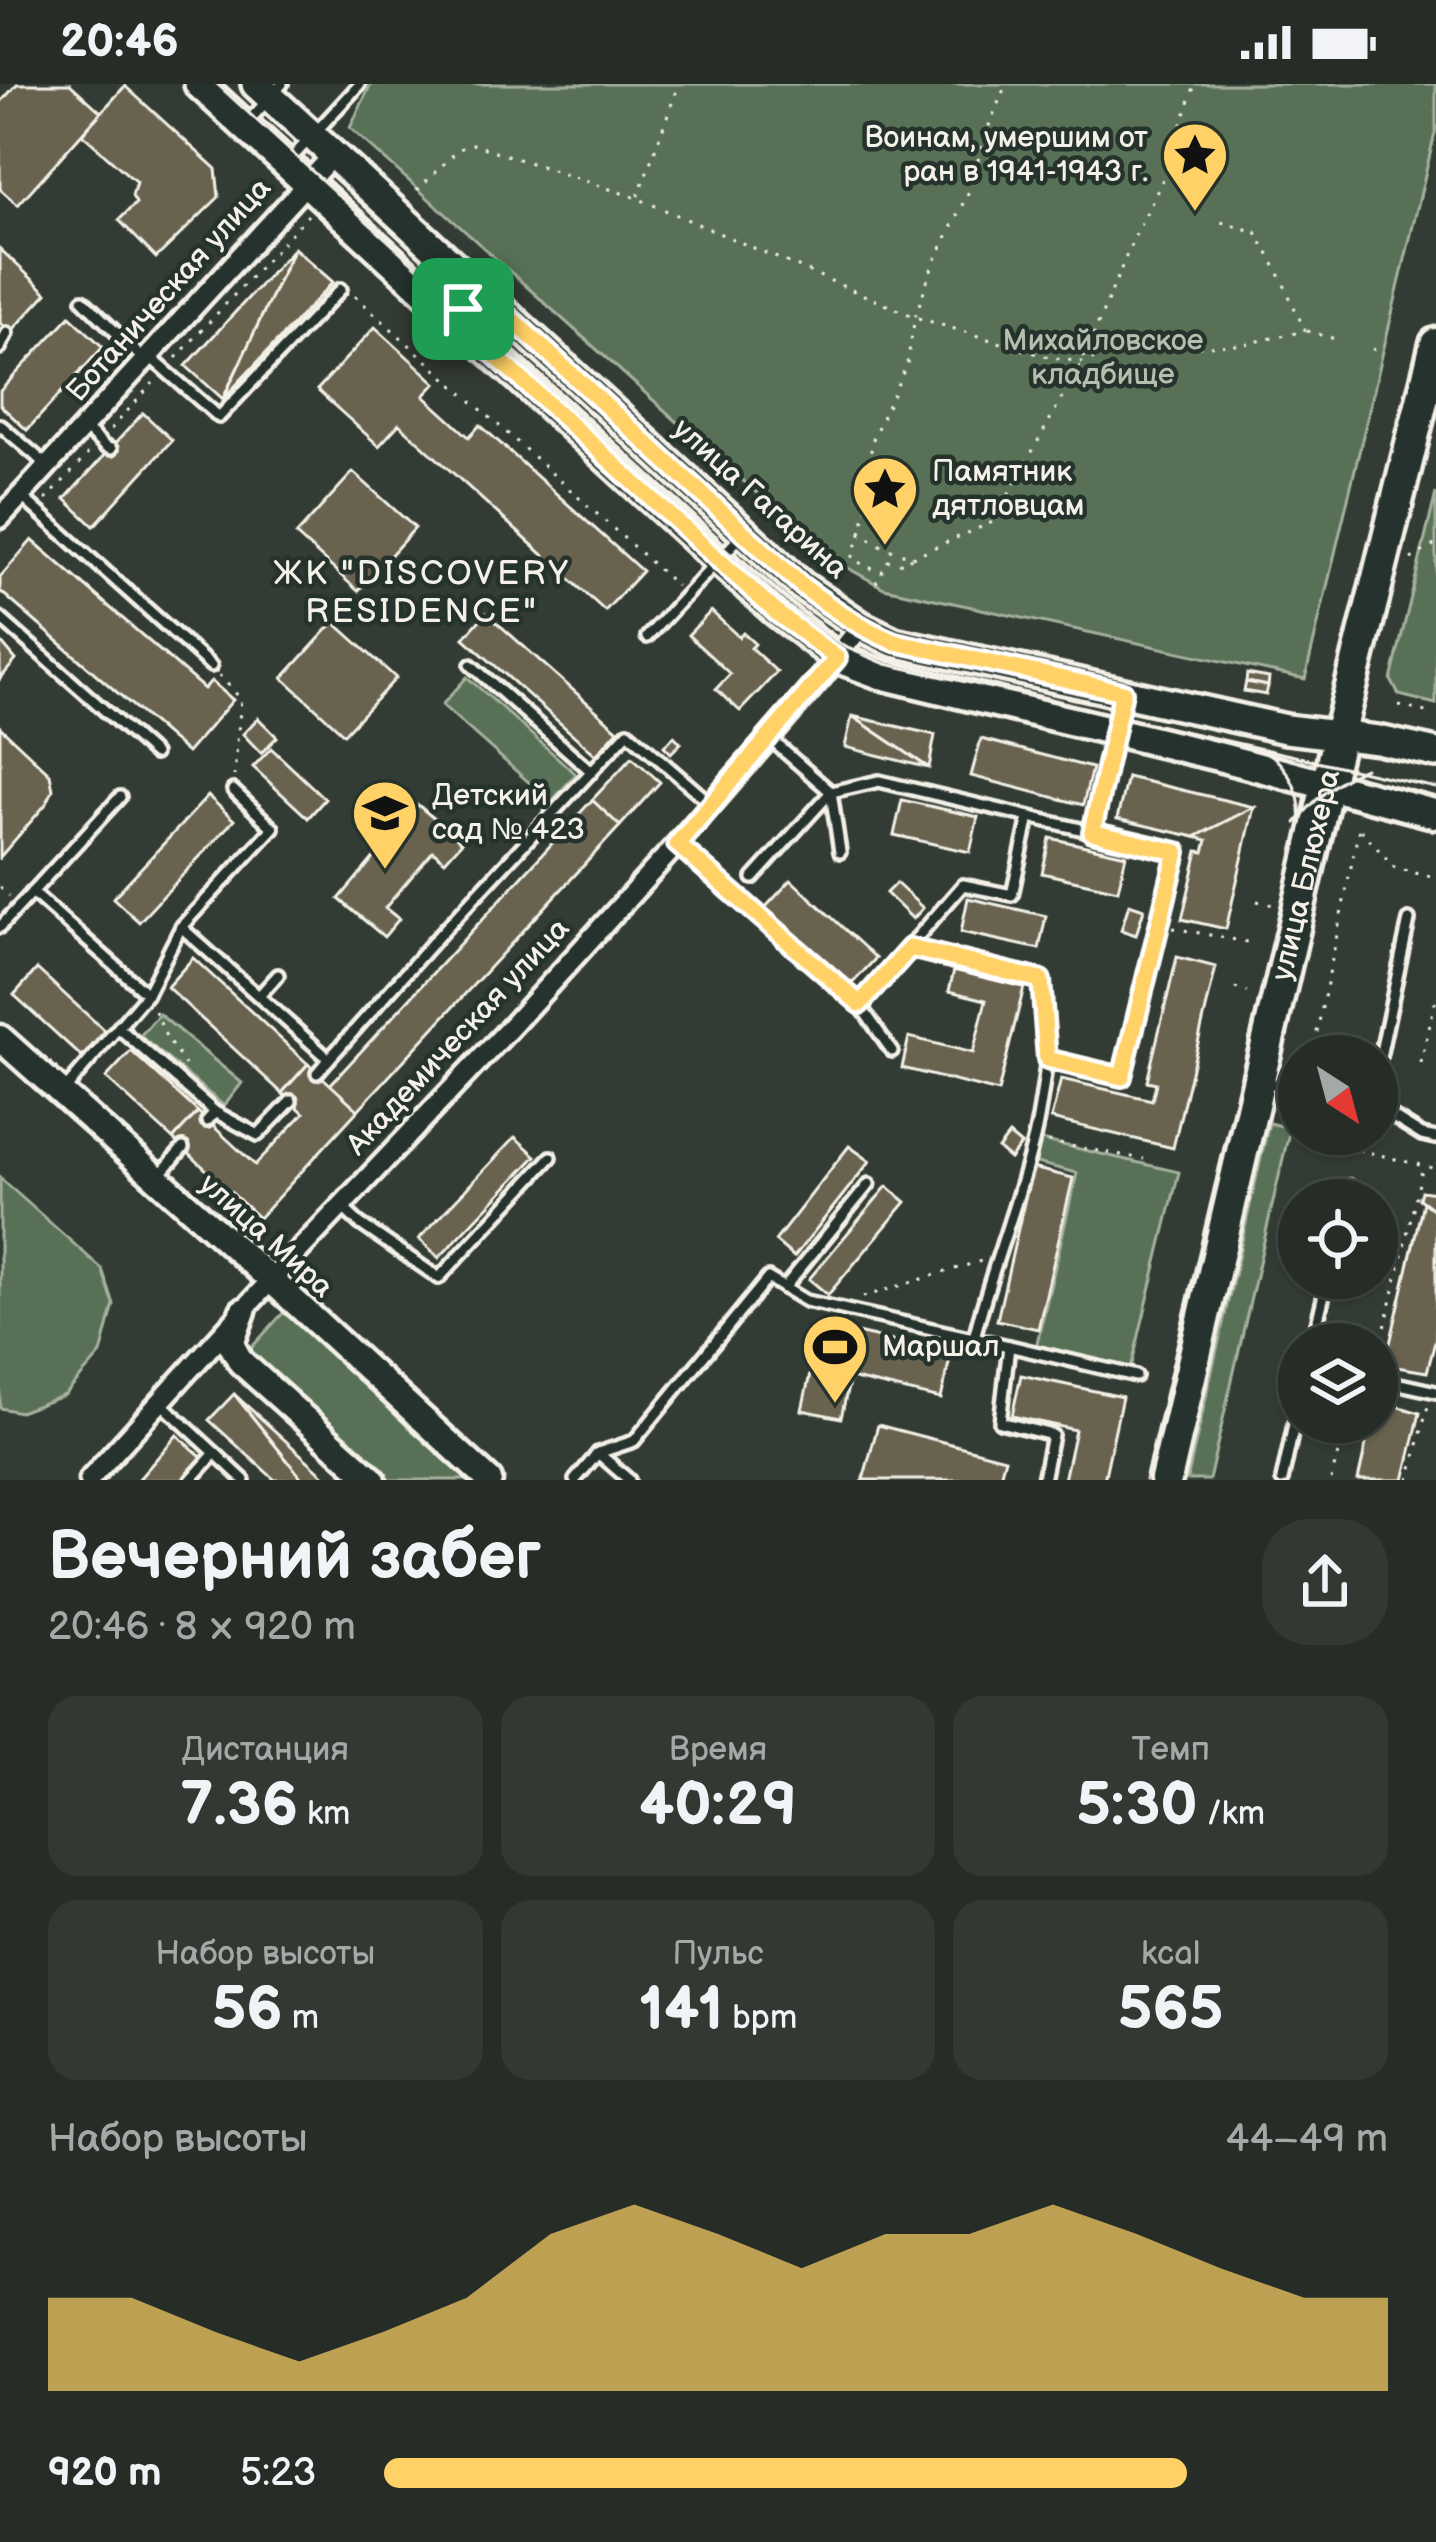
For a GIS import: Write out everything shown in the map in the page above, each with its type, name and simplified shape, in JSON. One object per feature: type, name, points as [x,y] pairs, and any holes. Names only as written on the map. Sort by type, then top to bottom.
[{"type":"main road","points":[[199,84],[297,174],[447,326],[778,614],[837,658],[882,675],[1436,814]]},
{"type":"main road","name":"улица Гагарина","points":[[269,88],[323,146],[802,586],[860,626],[895,642],[1286,729],[1436,753]]},
{"type":"main road","name":"улица Блюхера","points":[[1166,1480],[1339,735],[1431,390],[1436,344]]},
{"type":"street","name":"Ботаническая улица","points":[[0,518],[147,359],[323,146]]},
{"type":"street","name":"Академическая улица","points":[[88,1480],[677,844],[860,626]]},
{"type":"street","name":"улица Мира","points":[[0,1038],[489,1480]]},
{"type":"street","points":[[243,1311],[231,1344],[242,1362],[373,1480]]},
{"type":"lane","points":[[297,174],[323,146],[359,86]]},
{"type":"lane","points":[[244,125],[269,88]]},
{"type":"lane","points":[[83,300],[219,417],[343,288]]},
{"type":"lane","points":[[447,326],[480,290]]},
{"type":"lane","points":[[0,348],[7,333]]},
{"type":"lane","points":[[0,425],[48,466]]},
{"type":"lane","points":[[84,427],[111,448]]},
{"type":"lane","points":[[21,496],[211,666]]},
{"type":"lane","points":[[647,637],[745,532]]},
{"type":"lane","points":[[0,618],[154,754]]},
{"type":"lane","points":[[471,665],[592,772]]},
{"type":"lane","points":[[1092,832],[1123,692]]},
{"type":"lane","points":[[317,1072],[628,732],[711,804]]},
{"type":"lane","points":[[768,737],[831,792],[840,852]]},
{"type":"lane","points":[[754,878],[831,792],[879,781],[1177,852],[1122,1077],[1047,1059]]},
{"type":"lane","points":[[62,1093],[147,994],[181,927],[272,828],[233,790]]},
{"type":"lane","points":[[0,927],[120,797]]},
{"type":"lane","points":[[860,1004],[963,886],[1012,895],[1029,817]]},
{"type":"lane","points":[[677,844],[860,1004],[892,1051]]},
{"type":"lane","points":[[32,892],[147,994]]},
{"type":"lane","points":[[1385,1035],[1409,920]]},
{"type":"lane","points":[[181,927],[329,1059]]},
{"type":"lane","points":[[910,948],[1041,980],[1047,1059],[1034,1139],[974,1338]]},
{"type":"lane","points":[[259,996],[278,975]]},
{"type":"lane","points":[[120,1029],[211,1117],[259,1135],[291,1101]]},
{"type":"lane","points":[[1259,1081],[1278,1085]]},
{"type":"lane","points":[[1398,1120],[1436,1138]]},
{"type":"lane","points":[[157,1177],[183,1148]]},
{"type":"lane","points":[[341,1206],[439,1279],[551,1157]]},
{"type":"lane","points":[[784,1288],[868,1184]]},
{"type":"lane","points":[[575,1480],[598,1453],[634,1441],[768,1278],[806,1301],[1136,1376]]},
{"type":"lane","points":[[1009,1346],[1000,1422],[1052,1435],[1043,1480]]},
{"type":"lane","points":[[1398,1384],[1436,1392]]},
{"type":"lane","points":[[160,1402],[244,1480]]},
{"type":"lane","points":[[1282,1480],[1290,1443]]},
{"type":"lane","points":[[598,1453],[629,1480]]},
{"type":"lane","points":[[191,1480],[214,1454]]},
{"type":"path","points":[[637,198],[679,84]]},
{"type":"path","points":[[881,573],[852,559],[867,506],[862,497],[874,435],[907,364],[915,317],[932,267],[969,191],[1006,84]]},
{"type":"path","points":[[876,584],[888,561],[904,564],[993,522],[1078,371],[1166,173],[1195,84]]},
{"type":"path","points":[[417,190],[459,148],[473,144],[637,198],[915,317],[1048,357],[1082,362],[1130,348],[1240,345],[1305,331],[1340,340]]},
{"type":"path","points":[[1166,173],[1174,178]]},
{"type":"path","points":[[1221,222],[1256,232],[1305,331]]},
{"type":"path","points":[[343,288],[686,594]]},
{"type":"path","points":[[1372,349],[1383,352]]},
{"type":"path","points":[[861,533],[884,548],[912,557]]},
{"type":"path","points":[[1404,563],[1436,544]]},
{"type":"path","points":[[211,666],[241,700],[233,790]]},
{"type":"path","points":[[1399,706],[1426,712]]},
{"type":"path","points":[[1316,1035],[1359,828],[1395,868],[1436,878]]},
{"type":"path","points":[[1257,901],[1269,904]]},
{"type":"path","points":[[1159,926],[1247,942]]},
{"type":"path","points":[[1235,988],[1247,992]]},
{"type":"path","points":[[147,994],[167,1039],[194,1077]]},
{"type":"path","points":[[1421,1064],[1436,998]]},
{"type":"path","points":[[1034,1139],[1144,1159]]},
{"type":"path","points":[[1379,1155],[1436,1168]]},
{"type":"path","points":[[1387,1323],[1423,1166]]},
{"type":"path","points":[[831,1306],[1000,1256]]},
{"type":"path","points":[[1409,1480],[1423,1424]]},
{"type":"path","points":[[1331,1480],[1341,1443]]},
{"type":"green space","name":"Михайловское кладбище","points":[[371,84],[1436,84],[1436,129],[1305,679],[884,588],[828,557],[350,128]]},
{"type":"green space","points":[[1436,493],[1436,704],[1399,695],[1391,680]]},
{"type":"green space","points":[[467,677],[576,774],[551,802],[442,705]]},
{"type":"green space","points":[[159,1014],[242,1083],[224,1106],[140,1036]]},
{"type":"green space","points":[[1269,1123],[1278,1125],[1278,1155],[1284,1155],[1209,1480],[1187,1480]]},
{"type":"green space","points":[[1041,1140],[1179,1172],[1131,1368],[1036,1347],[1077,1173],[1036,1163]]},
{"type":"green space","points":[[0,1178],[102,1269],[114,1304],[101,1354],[65,1395],[20,1412],[0,1408]]},
{"type":"green space","points":[[293,1302],[489,1480],[373,1480],[247,1368],[252,1347]]},
{"type":"building","points":[[17,84],[70,84],[101,112],[18,205],[0,189],[0,103]]},
{"type":"building","points":[[125,86],[216,169],[219,197],[156,258],[119,220],[136,203],[132,196],[136,182],[82,134]]},
{"type":"building","points":[[294,248],[223,399],[186,366]]},
{"type":"building","points":[[294,248],[333,282],[223,399]]},
{"type":"building","points":[[0,249],[47,293],[11,332],[0,323]]},
{"type":"building","points":[[70,316],[103,347],[27,430],[0,405],[0,391]]},
{"type":"building","points":[[375,327],[436,383],[424,396],[469,437],[480,425],[642,571],[605,611],[399,424],[379,446],[317,390]]},
{"type":"building","points":[[143,413],[172,440],[94,526],[65,499]]},
{"type":"building","points":[[353,472],[415,528],[358,591],[296,535]]},
{"type":"building","points":[[32,540],[204,689],[211,681],[233,700],[187,753],[0,591],[0,577]]},
{"type":"building","points":[[711,611],[739,637],[743,633],[755,644],[751,648],[777,672],[740,711],[716,689],[730,674],[688,635]]},
{"type":"building","points":[[486,613],[618,730],[596,755],[464,638]]},
{"type":"building","points":[[334,622],[396,678],[344,734],[283,678]]},
{"type":"building","points":[[0,641],[16,660],[0,679]]},
{"type":"building","points":[[1247,674],[1269,678],[1268,686],[1246,682]]},
{"type":"building","points":[[1246,682],[1268,686],[1266,695],[1244,691]]},
{"type":"building","points":[[852,716],[935,735],[929,768]]},
{"type":"building","points":[[852,716],[929,768],[845,747]]},
{"type":"building","points":[[258,718],[277,737],[261,753],[243,734]]},
{"type":"building","points":[[0,727],[50,774],[53,790],[0,857]]},
{"type":"building","points":[[674,736],[681,743],[671,753],[664,746]]},
{"type":"building","points":[[981,739],[1092,768],[1083,805],[971,776]]},
{"type":"building","points":[[271,748],[325,799],[308,818],[253,767]]},
{"type":"building","points":[[632,757],[660,782],[620,826],[592,800]]},
{"type":"building","points":[[1127,777],[1254,807],[1195,837],[1117,819]]},
{"type":"building","points":[[208,796],[234,820],[139,922],[113,898]]},
{"type":"building","points":[[592,800],[620,826],[358,1110],[330,1085]]},
{"type":"building","points":[[902,800],[978,817],[970,852],[894,835]]},
{"type":"building","points":[[418,805],[462,842],[445,861],[433,851],[385,908],[399,919],[384,937],[339,899]]},
{"type":"building","points":[[1254,807],[1226,929],[1182,919],[1198,851],[1204,852],[1207,840],[1195,837]]},
{"type":"building","points":[[1050,838],[1126,855],[1118,890],[1042,873]]},
{"type":"building","points":[[791,880],[876,958],[848,988],[763,910]]},
{"type":"building","points":[[896,883],[923,908],[913,919],[886,893]]},
{"type":"building","points":[[968,898],[1046,916],[1039,949],[961,932]]},
{"type":"building","points":[[1129,904],[1144,909],[1136,935],[1121,930]]},
{"type":"building","points":[[1177,957],[1216,967],[1173,1148],[1051,1119],[1061,1079],[1152,1100],[1156,1083],[1147,1081]]},
{"type":"building","points":[[193,958],[308,1064],[282,1093],[167,987]]},
{"type":"building","points":[[37,969],[105,1031],[82,1057],[14,995]]},
{"type":"building","points":[[954,970],[1024,987],[998,1092],[902,1068],[909,1037],[973,1053],[986,1000],[949,991]]},
{"type":"building","points":[[131,1051],[198,1112],[173,1139],[106,1078]]},
{"type":"building","points":[[308,1064],[358,1110],[259,1218],[173,1139],[198,1112],[255,1165],[304,1113],[282,1093]]},
{"type":"building","points":[[1009,1135],[1021,1145],[1010,1159],[998,1149]]},
{"type":"building","points":[[515,1137],[536,1156],[439,1258],[419,1239]]},
{"type":"building","points":[[849,1146],[870,1161],[794,1257],[775,1241]]},
{"type":"building","points":[[1032,1168],[1073,1178],[1038,1329],[997,1320]]},
{"type":"building","points":[[887,1186],[906,1202],[828,1295],[809,1279]]},
{"type":"building","points":[[1421,1191],[1436,1193],[1436,1212],[1419,1199]]},
{"type":"building","points":[[1423,1202],[1436,1212],[1436,1338],[1427,1372],[1398,1367],[1395,1323]]},
{"type":"building","points":[[821,1325],[951,1354],[941,1399],[850,1378],[841,1418],[802,1410]]},
{"type":"building","points":[[1021,1375],[1122,1397],[1104,1480],[1064,1480],[1075,1430],[1012,1416]]},
{"type":"building","points":[[234,1394],[329,1480],[303,1480]]},
{"type":"building","points":[[234,1394],[303,1480],[275,1480],[209,1420]]},
{"type":"building","points":[[1398,1406],[1420,1413],[1404,1480],[1358,1480],[1366,1443],[1398,1443]]},
{"type":"building","points":[[878,1425],[1005,1458],[999,1480],[863,1480]]},
{"type":"building","points":[[177,1435],[203,1458],[183,1480],[138,1480]]},
{"type":"tram line","points":[[217,84],[786,605],[845,647],[886,664],[1436,788]]},
{"type":"tram line","points":[[1145,1480],[1299,831],[1300,807],[1294,786],[1283,766],[1265,749]]},
{"type":"tram line","points":[[1296,823],[1327,791],[1365,768]]},
{"type":"place","name":"Воинам, умершим от ран в 1941-1943 г.","points":[[1195,214]]},
{"type":"place","name":"Памятник дятловцам","points":[[885,548]]},
{"type":"place","name":"Детский сад № 423","points":[[385,872]]},
{"type":"place","name":"Маршал","points":[[835,1406]]},
{"type":"district","name":"ЖК \"DISCOVERY RESIDENCE\"","points":[[422,593]]},
{"type":"route","points":[[480,290],[802,586],[877,635],[1123,692],[1092,832],[1177,852],[1122,1077],[1047,1059],[1041,980],[910,948],[860,1004],[677,844],[837,658],[778,614],[454,318],[463,309],[480,290]]}]
